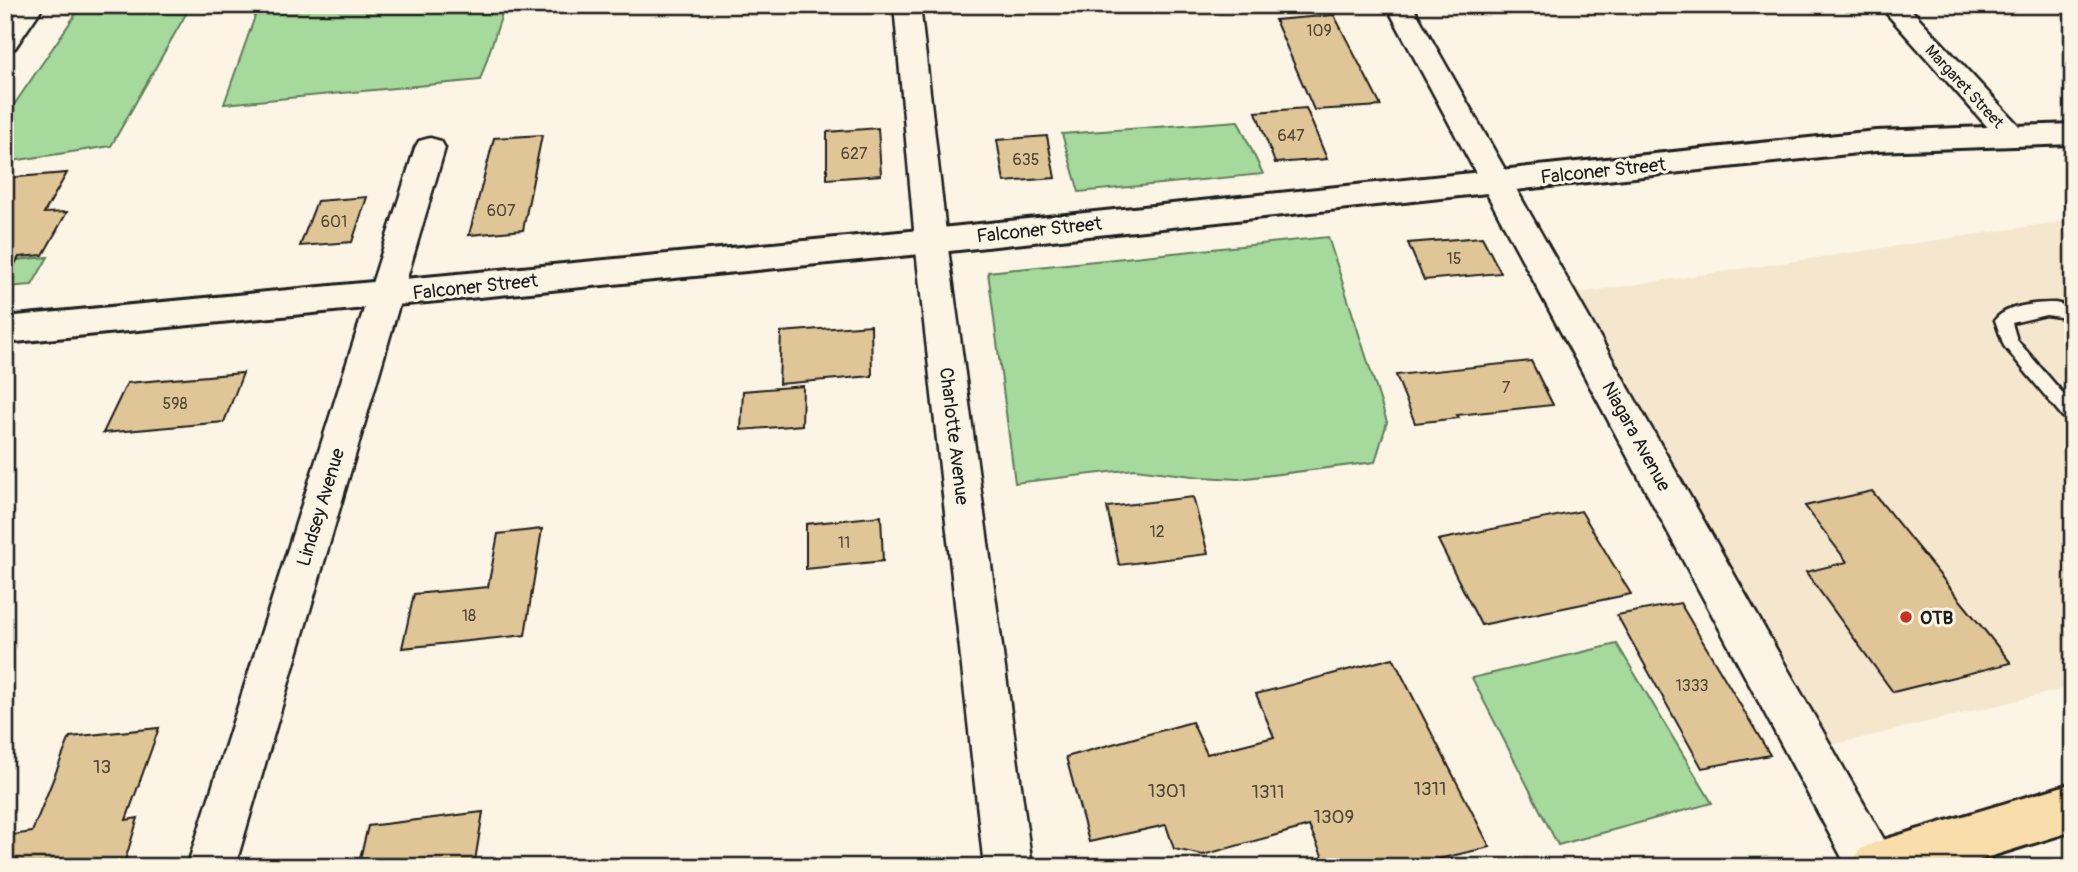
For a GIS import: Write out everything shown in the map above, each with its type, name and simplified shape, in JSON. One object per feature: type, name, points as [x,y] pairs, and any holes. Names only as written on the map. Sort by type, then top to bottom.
[{"type":"main road","points":[[1875,867],[2073,807]]},
{"type":"street","points":[[5,42],[31,5]]},
{"type":"street","name":"Charlotte Avenue","points":[[908,5],[931,241],[1008,867]]},
{"type":"street","name":"Niagara Avenue","points":[[1399,5],[1875,867]]},
{"type":"street","name":"Margaret Street","points":[[1892,5],[2011,135]]},
{"type":"street","name":"Falconer Street","points":[[5,330],[931,241],[1876,141],[2073,134]]},
{"type":"street","name":"Lindsey Avenue","points":[[211,867],[430,148]]},
{"type":"lane","points":[[2073,313],[2062,309],[2022,310],[2003,320],[2010,342],[2073,416]]},
{"type":"shaded area","points":[[2073,220],[2073,687],[1828,746],[1578,293]]},
{"type":"green space","points":[[82,5],[191,5],[111,146],[5,162],[5,118]]},
{"type":"green space","points":[[259,5],[505,5],[480,80],[224,104]]},
{"type":"green space","points":[[1238,121],[1263,174],[1079,192],[1062,134]]},
{"type":"green space","points":[[1328,237],[1387,422],[1375,462],[1239,479],[1135,469],[1015,483],[988,272]]},
{"type":"green space","points":[[48,257],[32,285],[5,287],[5,261]]},
{"type":"green space","points":[[1617,644],[1712,803],[1558,845],[1472,678]]},
{"type":"building","points":[[1334,15],[1381,106],[1314,110],[1275,20]]},
{"type":"building","points":[[1306,108],[1327,159],[1275,163],[1256,112]]},
{"type":"building","points":[[878,128],[881,175],[827,179],[827,132]]},
{"type":"building","points":[[542,135],[523,230],[469,235],[494,138]]},
{"type":"building","points":[[1047,136],[1055,178],[1004,182],[997,140]]},
{"type":"building","points":[[67,173],[44,213],[67,212],[43,255],[19,257],[5,281],[5,178]]},
{"type":"building","points":[[367,197],[352,242],[300,246],[317,201]]},
{"type":"building","points":[[1482,237],[1501,273],[1424,280],[1408,243]]},
{"type":"building","points":[[871,325],[872,376],[779,384],[781,332]]},
{"type":"building","points":[[1531,361],[1553,405],[1457,415],[1459,418],[1415,423],[1396,375]]},
{"type":"building","points":[[243,373],[224,422],[103,433],[127,383]]},
{"type":"building","points":[[803,386],[802,425],[741,430],[743,391]]},
{"type":"building","name":"OTB","points":[[1872,491],[2011,663],[1893,692],[1806,572],[1847,562],[1805,506]]},
{"type":"building","points":[[1193,497],[1208,554],[1119,565],[1107,507]]},
{"type":"building","points":[[1581,511],[1631,594],[1481,625],[1438,540]]},
{"type":"building","points":[[881,516],[883,561],[806,569],[806,524]]},
{"type":"building","points":[[542,529],[525,635],[402,648],[414,594],[488,587],[498,534]]},
{"type":"building","points":[[1680,603],[1770,755],[1702,768],[1617,615]]},
{"type":"building","points":[[1393,658],[1490,847],[1404,867],[1327,867],[1309,826],[1203,855],[1174,849],[1166,825],[1089,842],[1066,757],[1192,722],[1207,754],[1274,737],[1256,694]]},
{"type":"building","points":[[159,728],[126,820],[138,818],[123,867],[5,867],[5,836],[32,832],[70,737]]},
{"type":"building","points":[[483,812],[474,867],[358,867],[368,826]]},
{"type":"place","name":"OTB","points":[[1906,617]]}]
